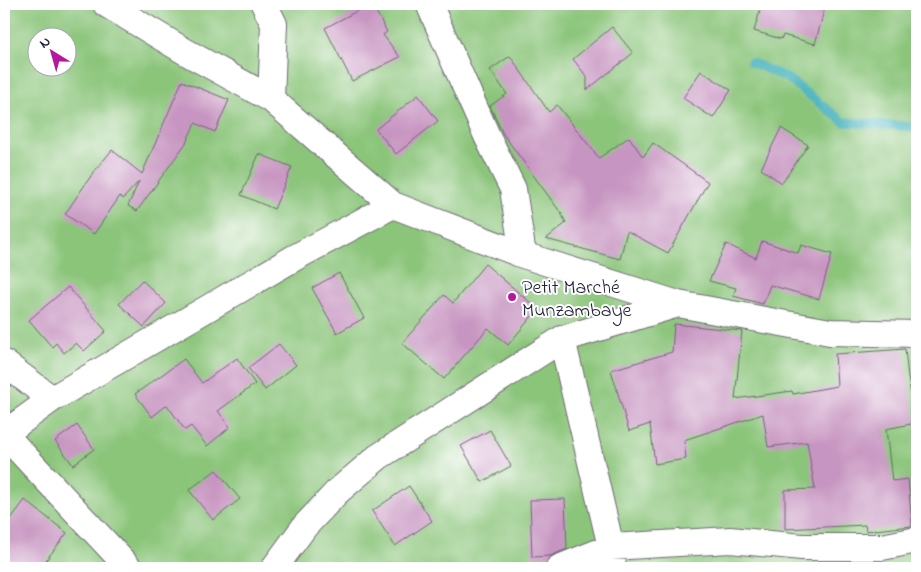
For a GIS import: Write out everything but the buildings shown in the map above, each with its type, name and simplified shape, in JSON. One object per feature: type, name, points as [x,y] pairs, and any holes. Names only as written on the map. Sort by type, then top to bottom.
[{"type":"street","points":[[106,4],[186,52],[271,98],[393,205],[523,255],[678,304],[830,332],[917,334]]},
{"type":"street","points":[[264,4],[274,24],[271,98]]},
{"type":"street","points":[[429,4],[487,136],[513,189],[523,255]]},
{"type":"street","points":[[129,568],[4,434],[52,398],[294,258],[393,205]]},
{"type":"street","points":[[274,568],[305,526],[337,492],[378,457],[562,339],[678,304]]},
{"type":"street","points":[[562,339],[612,558]]},
{"type":"street","points":[[4,363],[52,398]]},
{"type":"street","points":[[559,568],[730,540],[804,558],[917,540]]},
{"type":"green space","points":[[4,4],[917,4],[917,568],[4,568]]},
{"type":"waterway","points":[[751,62],[787,78],[844,122],[917,127]]},
{"type":"place","name":"Petit Marché Munzambaye","points":[[512,297]]}]
